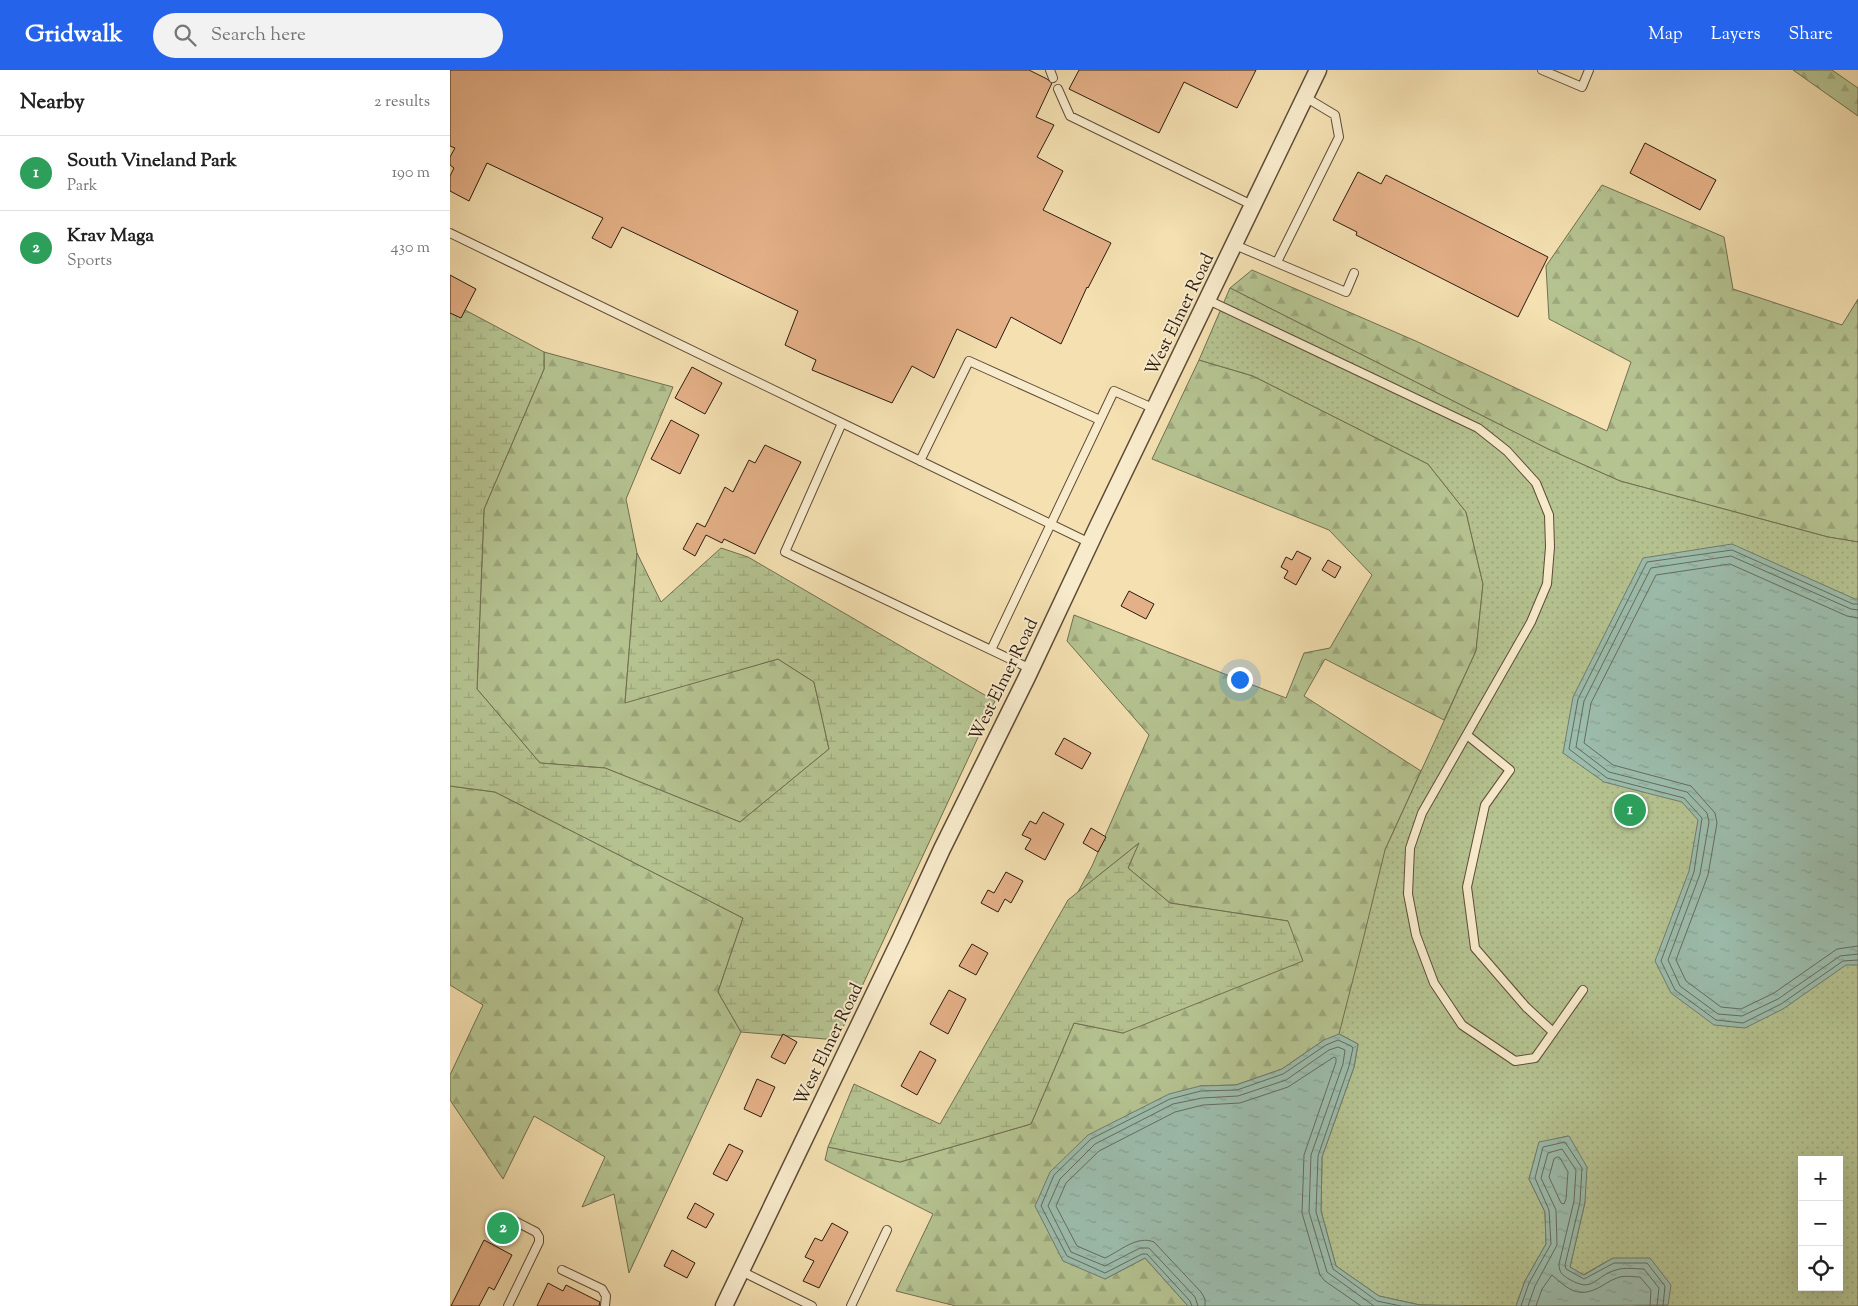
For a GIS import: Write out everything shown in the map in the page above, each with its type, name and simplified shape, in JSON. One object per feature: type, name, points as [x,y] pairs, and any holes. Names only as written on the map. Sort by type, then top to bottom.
[{"type":"street","name":"West Elmer Road","points":[[724,1306],[1318,70]]},
{"type":"lane","points":[[1542,70],[1582,87],[1589,70]]},
{"type":"lane","points":[[1058,89],[1070,116],[1254,206]]},
{"type":"lane","points":[[1276,262],[1339,137],[1335,115],[1305,97]]},
{"type":"lane","points":[[450,234],[1090,543]]},
{"type":"lane","points":[[1235,244],[1346,292],[1354,273]]},
{"type":"lane","points":[[1208,300],[1478,428],[1507,451],[1536,484],[1548,515],[1550,547],[1547,584],[1531,622],[1422,813],[1410,848],[1408,894],[1416,936],[1434,983],[1462,1025],[1515,1061],[1535,1058],[1583,990]]},
{"type":"lane","points":[[920,461],[969,361],[1100,420]]},
{"type":"lane","points":[[991,650],[1114,391],[1155,409]]},
{"type":"lane","points":[[842,423],[785,552],[1031,669]]},
{"type":"lane","points":[[1467,735],[1510,770],[1485,805],[1467,887],[1476,948],[1526,1008],[1553,1032]]},
{"type":"lane","points":[[503,1215],[536,1232],[540,1236],[539,1242],[508,1306]]},
{"type":"lane","points":[[851,1306],[888,1230]]},
{"type":"lane","points":[[562,1270],[602,1289],[606,1296],[605,1306]]},
{"type":"lane","points":[[741,1271],[812,1306]]},
{"type":"green space","points":[[1793,70],[1832,70],[1858,88],[1858,116]]},
{"type":"green space","points":[[1602,185],[1724,237],[1733,289],[1842,325],[1858,299],[1858,542],[1828,537],[1620,481],[1548,449],[1230,288],[1252,270],[1418,342],[1607,431],[1631,362],[1549,319],[1546,266]]},
{"type":"green space","points":[[1230,288],[1548,449],[1620,481],[1828,537],[1858,542],[1858,1306],[1639,1306],[1668,1305],[1613,1258],[1583,1275],[1570,1267],[1585,1202],[1568,1136],[1539,1143],[1529,1179],[1545,1212],[1546,1244],[1525,1281],[1516,1306],[1420,1305],[1379,1296],[1336,1266],[1321,1211],[1322,1157],[1354,1067],[1358,1044],[1339,1034],[1385,850],[1476,651],[1483,584],[1466,512],[1428,464],[1253,376],[1199,360]]},
{"type":"green space","points":[[450,302],[544,352],[544,369],[484,509],[477,689],[540,763],[605,768],[740,822],[829,749],[814,682],[778,659],[625,703],[637,553],[661,602],[721,548],[748,557],[995,701],[837,1040],[741,1032],[718,992],[743,918],[495,792],[450,786]]},
{"type":"green space","points":[[544,352],[673,387],[626,499],[637,553],[625,702],[778,659],[814,682],[829,749],[740,822],[605,768],[540,763],[477,689],[484,509],[544,369]]},
{"type":"green space","points":[[1199,360],[1253,376],[1428,464],[1466,512],[1483,584],[1476,651],[1444,720],[1325,659],[1304,696],[1421,771],[1385,850],[1798,1157],[1798,1291],[1843,1291],[1858,1306],[1640,1306],[1525,1281],[1516,1306],[1462,1306],[1324,1040],[1282,1069],[1236,1085],[1200,1086],[1105,1279],[1145,1258],[1188,1306],[956,1306],[896,1291],[933,1214],[825,1160],[828,1147],[900,1162],[1031,1124],[1074,1023],[1123,1033],[1288,921],[1170,903],[1128,868],[1138,844],[1078,892],[1092,866],[1149,735],[1067,641],[1074,615],[1286,698],[1304,653],[1330,648],[1372,575],[1329,530],[1152,459]]},
{"type":"green space","points":[[450,786],[495,792],[743,918],[718,992],[741,1032],[629,1273],[614,1194],[582,1207],[605,1157],[534,1116],[503,1179],[450,1100],[450,1075],[483,1005],[450,985]]},
{"type":"green space","points":[[1139,843],[1128,868],[1170,903],[1288,921],[1303,961],[1123,1033],[1074,1023],[1031,1124],[900,1162],[828,1147],[854,1084],[940,1124],[1068,900]]},
{"type":"water","points":[[1732,544],[1858,599],[1858,965],[1846,965],[1783,1009],[1745,1028],[1714,1025],[1671,993],[1655,961],[1689,871],[1698,820],[1682,802],[1604,782],[1563,753],[1573,697],[1643,558]]},
{"type":"water","points":[[1339,1034],[1358,1044],[1354,1067],[1322,1157],[1321,1211],[1336,1266],[1379,1296],[1420,1305],[1462,1306],[1188,1306],[1145,1258],[1105,1279],[1063,1261],[1035,1206],[1050,1172],[1088,1135],[1169,1094],[1200,1086],[1236,1085],[1282,1069],[1324,1040]]},
{"type":"water","points":[[1569,1136],[1587,1167],[1585,1202],[1570,1267],[1584,1275],[1613,1258],[1650,1258],[1671,1285],[1668,1305],[1516,1306],[1525,1281],[1546,1244],[1545,1212],[1529,1179],[1539,1142]]},
{"type":"building","points":[[450,70],[1029,70],[1052,83],[1036,117],[1054,125],[1037,157],[1063,171],[1043,210],[1111,243],[1087,287],[1061,344],[1011,317],[996,348],[957,329],[934,378],[912,366],[892,403],[812,370],[816,360],[785,345],[798,311],[622,227],[611,248],[592,238],[603,218],[487,163],[469,201],[450,191],[450,176],[454,168],[450,165],[450,157],[455,148],[450,146]]},
{"type":"building","points":[[1079,70],[1256,70],[1237,108],[1184,82],[1159,133],[1069,89]]},
{"type":"building","points":[[1645,143],[1716,180],[1700,210],[1630,173]]},
{"type":"building","points":[[1358,172],[1381,184],[1386,175],[1548,257],[1518,317],[1356,235],[1357,232],[1333,220]]},
{"type":"building","points":[[450,275],[476,289],[461,318],[450,313]]},
{"type":"building","points":[[692,367],[722,383],[705,414],[675,398]]},
{"type":"building","points":[[671,420],[699,435],[680,474],[651,459]]},
{"type":"building","points":[[765,445],[801,462],[755,554],[724,539],[722,543],[706,535],[695,556],[683,549],[697,523],[705,527],[725,487],[733,492],[749,460],[755,463]]},
{"type":"building","points":[[1297,551],[1311,558],[1296,585],[1284,578],[1288,571],[1281,567],[1286,557],[1292,560]]},
{"type":"building","points":[[1328,560],[1341,567],[1335,578],[1322,570]]},
{"type":"building","points":[[1129,591],[1154,604],[1146,619],[1121,606]]},
{"type":"building","points":[[1064,738],[1091,753],[1082,769],[1055,754]]},
{"type":"building","points":[[1043,812],[1064,824],[1045,860],[1025,849],[1031,839],[1022,835],[1030,821],[1036,824]]},
{"type":"building","points":[[1091,828],[1106,837],[1098,852],[1083,843]]},
{"type":"building","points":[[1006,872],[1023,881],[1011,903],[1005,899],[998,912],[981,903],[988,890],[994,893]]},
{"type":"building","points":[[972,944],[988,953],[976,975],[959,966]]},
{"type":"building","points":[[949,990],[966,999],[948,1034],[930,1024]]},
{"type":"building","points":[[783,1034],[797,1042],[785,1064],[771,1057]]},
{"type":"building","points":[[920,1051],[936,1060],[917,1095],[901,1086]]},
{"type":"building","points":[[757,1079],[775,1087],[761,1117],[744,1109]]},
{"type":"building","points":[[729,1144],[743,1151],[727,1181],[713,1174]]},
{"type":"building","points":[[695,1203],[714,1214],[706,1228],[687,1218]]},
{"type":"building","points":[[832,1223],[848,1232],[819,1288],[803,1281],[814,1261],[805,1257],[815,1238],[822,1241]]},
{"type":"building","points":[[484,1240],[512,1255],[494,1290],[489,1287],[479,1306],[451,1306]]},
{"type":"building","points":[[672,1250],[695,1263],[687,1278],[664,1266]]},
{"type":"building","points":[[548,1283],[563,1291],[566,1285],[600,1302],[599,1306],[537,1306]]},
{"type":"place","name":"South Vineland Park","points":[[1630,810]]},
{"type":"place","name":"Krav Maga","points":[[503,1228]]}]
